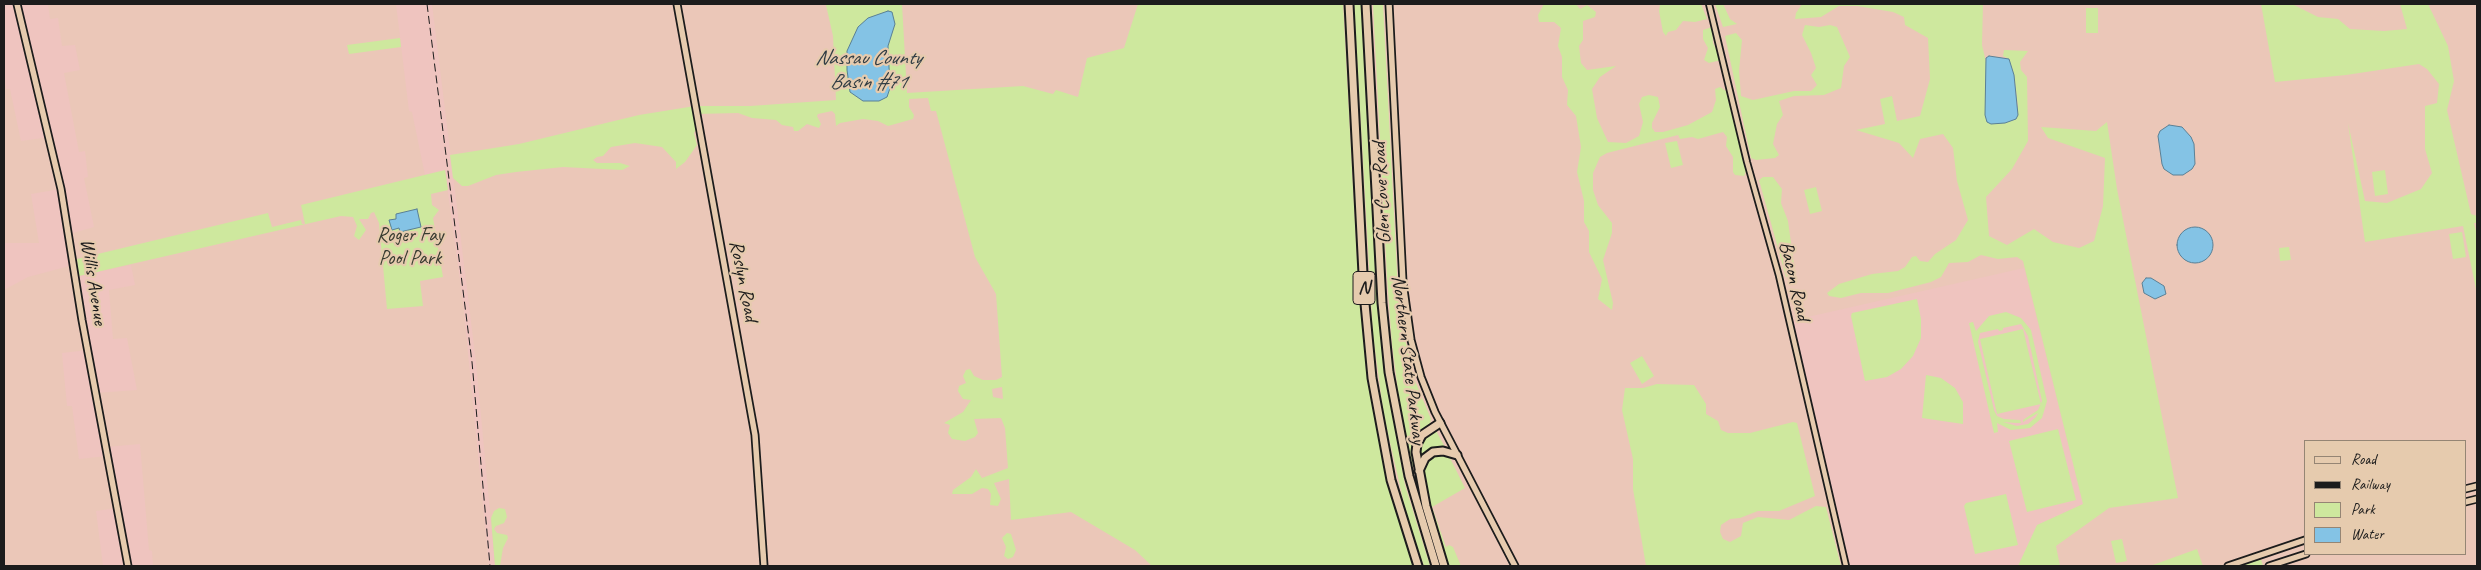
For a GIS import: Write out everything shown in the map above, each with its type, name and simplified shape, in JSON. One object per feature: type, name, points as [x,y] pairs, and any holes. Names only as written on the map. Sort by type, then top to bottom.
[{"type":"highway","name":"Northern State Parkway","points":[[1349,4],[1364,293],[1371,369],[1391,480],[1418,566]]},
{"type":"highway","name":"Northern State Parkway","points":[[1366,4],[1382,304],[1389,372],[1404,456],[1436,566]]},
{"type":"highway","points":[[1440,423],[1424,432],[1418,442],[1416,452],[1427,512],[1444,566]]},
{"type":"highway","points":[[1419,471],[1425,458],[1433,452],[1443,451],[1457,455]]},
{"type":"main road","name":"Willis Avenue","points":[[18,4],[61,189],[83,326],[128,566]]},
{"type":"main road","name":"Roslyn Road","points":[[677,4],[755,435],[764,566]]},
{"type":"main road","name":"Glen Cove Road","points":[[1390,4],[1406,311],[1417,365],[1440,423],[1515,566]]},
{"type":"main road","points":[[2228,566],[2304,540]]},
{"type":"main road","points":[[2269,553],[2271,566],[2304,555]]},
{"type":"street","name":"Bacon Road","points":[[1709,4],[1747,162],[1779,275],[1846,566]]},
{"type":"shaded area","points":[[4,4],[48,4],[50,19],[58,18],[62,46],[75,45],[80,70],[64,73],[79,152],[85,151],[88,177],[84,178],[94,227],[73,233],[79,276],[131,265],[135,285],[109,290],[113,339],[127,338],[137,390],[96,393],[106,447],[140,444],[149,550],[152,551],[153,566],[103,566],[96,511],[117,508],[107,456],[79,459],[72,406],[67,406],[62,353],[88,350],[73,265],[28,277],[4,290],[4,243],[39,243],[31,194],[60,189],[49,137],[21,141],[10,89],[6,89],[4,76]]},
{"type":"shaded area","points":[[396,4],[432,4],[476,362],[495,566],[489,566],[463,302],[445,171],[425,175],[412,112],[409,111]]},
{"type":"shaded area","points":[[2024,268],[2083,504],[2037,525],[2018,566],[1845,566],[1790,321]]},
{"type":"green space","points":[[902,4],[907,93],[1023,86],[1053,94],[1056,90],[1078,97],[1087,58],[1124,48],[1138,4],[1343,4],[1357,261],[1366,369],[1387,482],[1413,566],[1152,566],[1135,550],[1071,512],[1011,520],[1009,479],[994,483],[1001,499],[998,506],[990,505],[991,494],[988,489],[982,488],[972,494],[952,494],[953,490],[971,477],[976,469],[982,478],[1008,468],[1005,428],[1001,418],[974,419],[978,433],[975,437],[965,441],[952,439],[948,433],[950,425],[944,423],[963,412],[971,400],[963,399],[958,391],[959,386],[966,383],[963,376],[966,370],[970,369],[974,376],[983,380],[996,380],[1002,377],[996,294],[975,257],[936,111],[931,111],[928,98],[909,99],[909,107],[914,115],[913,119],[888,126],[878,121],[863,119],[840,123],[836,126],[835,114],[832,111],[818,114],[817,116],[821,124],[819,128],[807,124],[798,131],[794,131],[793,127],[782,125],[776,120],[752,118],[738,113],[696,114],[698,126],[694,133],[697,145],[685,162],[676,169],[676,162],[662,147],[635,143],[611,147],[603,156],[593,160],[597,163],[620,163],[630,166],[622,170],[563,167],[496,175],[468,186],[462,186],[453,178],[450,155],[519,144],[639,115],[695,106],[750,106],[836,100],[833,36],[826,5]],"holes":[[[1002,387],[1003,399],[993,397],[992,389]]]},
{"type":"green space","points":[[1354,4],[1361,4],[1376,287],[1384,371],[1405,485],[1430,566],[1424,566],[1408,521],[1384,416],[1373,335]]},
{"type":"green space","points":[[1373,4],[1383,4],[1399,310],[1413,376],[1431,419],[1430,424],[1414,440],[1415,466],[1412,467],[1402,422],[1392,344]]},
{"type":"green space","points":[[1544,4],[1576,4],[1580,9],[1587,5],[1596,12],[1595,17],[1583,21],[1583,40],[1579,46],[1581,63],[1587,70],[1616,66],[1600,77],[1592,89],[1597,118],[1608,142],[1626,143],[1639,136],[1643,122],[1639,104],[1642,97],[1649,95],[1658,97],[1660,107],[1652,123],[1652,128],[1655,132],[1663,132],[1688,125],[1712,112],[1716,100],[1715,89],[1720,87],[1726,91],[1746,171],[1744,176],[1735,175],[1733,172],[1733,157],[1726,146],[1727,137],[1723,132],[1698,139],[1692,137],[1680,139],[1678,135],[1607,153],[1600,157],[1593,173],[1593,190],[1598,205],[1612,223],[1612,233],[1603,260],[1613,303],[1612,310],[1598,299],[1602,279],[1589,252],[1589,231],[1584,222],[1584,201],[1577,172],[1581,147],[1576,116],[1567,105],[1568,90],[1562,77],[1562,57],[1558,46],[1561,28],[1554,22],[1539,22],[1538,15]]},
{"type":"green space","points":[[1660,4],[1701,4],[1707,19],[1695,22],[1683,21],[1676,30],[1668,32],[1666,36],[1663,32],[1659,11]]},
{"type":"green space","points":[[1715,4],[1723,4],[1730,19],[1737,24],[1723,27]]},
{"type":"green space","points":[[1802,4],[1983,4],[1982,45],[1987,66],[1986,100],[2005,123],[2016,119],[2018,107],[2014,75],[2009,59],[2003,56],[2004,50],[2028,51],[2020,62],[2021,70],[2027,77],[2028,141],[2012,169],[1986,197],[1989,236],[2007,245],[2034,229],[2053,242],[2079,248],[2094,241],[2103,206],[2105,158],[2048,138],[2041,127],[2096,131],[2107,122],[2117,189],[2178,498],[2109,508],[2056,546],[2060,566],[2018,566],[2037,525],[2083,504],[2023,261],[2017,257],[1998,259],[1981,255],[1968,262],[1949,263],[1941,277],[1931,282],[1888,293],[1861,293],[1841,298],[1829,296],[1827,293],[1839,284],[1872,274],[1898,271],[1905,267],[1912,257],[1916,256],[1920,261],[1928,262],[1935,254],[1956,240],[1968,220],[1957,181],[1953,148],[1943,134],[1920,139],[1913,158],[1899,143],[1856,130],[1885,124],[1880,99],[1892,96],[1897,121],[1920,116],[1930,79],[1928,38],[1905,25],[1904,17],[1893,12],[1857,6],[1839,6],[1821,17],[1795,19],[1796,13]]},
{"type":"green space","points":[[2261,4],[2292,4],[2318,17],[2338,19],[2350,29],[2384,31],[2407,29],[2400,4],[2428,4],[2448,46],[2454,81],[2447,110],[2471,214],[2477,216],[2477,223],[2474,223],[2477,235],[2477,294],[2463,226],[2365,242],[2348,123],[2365,201],[2387,203],[2421,189],[2432,173],[2425,149],[2425,106],[2437,103],[2439,84],[2427,69],[2419,64],[2346,75],[2275,82]]},
{"type":"green space","points":[[2086,8],[2098,8],[2098,33],[2086,33]]},
{"type":"green space","points":[[1805,25],[1819,27],[1830,25],[1837,27],[1850,57],[1844,66],[1841,88],[1824,95],[1794,96],[1779,101],[1783,115],[1777,124],[1773,144],[1779,155],[1775,158],[1756,160],[1751,158],[1725,36],[1736,33],[1742,40],[1739,71],[1741,96],[1753,100],[1794,91],[1811,91],[1817,85],[1811,75],[1816,68],[1802,35]]},
{"type":"green space","points":[[1712,27],[1713,43],[1721,60],[1709,63],[1704,60],[1708,48],[1703,39],[1703,30]]},
{"type":"green space","points":[[400,38],[401,47],[349,54],[347,45]]},
{"type":"green space","points":[[1677,141],[1683,165],[1671,168],[1665,143]]},
{"type":"green space","name":"Roger Fay Pool Park","points":[[445,170],[448,190],[431,194],[432,205],[439,210],[433,218],[443,277],[420,281],[423,306],[387,309],[379,223],[374,212],[371,213],[368,219],[359,219],[366,230],[359,240],[354,236],[357,226],[353,217],[341,216],[79,276],[77,259],[268,213],[272,227],[301,220],[302,224],[305,224],[301,205]]},
{"type":"green space","points":[[2385,170],[2388,194],[2375,196],[2372,172]]},
{"type":"green space","points":[[1763,177],[1773,177],[1782,189],[1781,203],[1788,221],[1795,272],[1786,277],[1759,180]]},
{"type":"green space","points":[[1816,187],[1822,211],[1810,214],[1804,190]]},
{"type":"green space","points":[[2462,232],[2466,257],[2453,259],[2449,234]]},
{"type":"green space","points":[[2289,247],[2291,260],[2280,261],[2279,248]]},
{"type":"green space","points":[[1917,299],[1921,319],[1921,338],[1913,356],[1901,369],[1887,377],[1865,381],[1851,316],[1852,313]]},
{"type":"green space","points":[[2006,312],[2021,318],[2031,330],[2047,401],[2042,418],[2030,428],[2011,430],[1997,423],[1998,432],[1994,433],[1969,323],[1973,322],[1976,331],[1989,316]],"holes":[[[2021,324],[2028,336],[2042,401],[2038,410],[2023,420],[2023,422],[2038,413],[2036,417],[2028,424],[2017,426],[2003,422],[2021,423],[2020,420],[2004,419],[1997,416],[1994,410],[1978,342],[1980,333],[1998,329],[1999,331],[2003,330],[2003,328]]]},
{"type":"green space","points":[[2023,329],[2041,404],[1997,414],[1980,339]]},
{"type":"green space","points":[[1642,356],[1654,376],[1642,384],[1630,363]]},
{"type":"green space","points":[[1926,375],[1941,378],[1955,388],[1963,402],[1963,424],[1922,418]]},
{"type":"green space","points":[[1657,384],[1694,385],[1706,404],[1706,414],[1718,421],[1721,430],[1728,433],[1750,433],[1793,422],[1797,423],[1815,496],[1779,511],[1758,511],[1740,518],[1730,519],[1721,525],[1720,532],[1723,539],[1730,542],[1741,536],[1743,523],[1758,517],[1789,520],[1816,506],[1826,507],[1841,566],[1646,566],[1633,489],[1633,459],[1622,410],[1625,388],[1643,388]]},
{"type":"green space","points":[[1435,429],[1445,447],[1428,451],[1422,456],[1418,455],[1421,440]]},
{"type":"green space","points":[[2058,429],[2076,500],[2027,512],[2009,441]]},
{"type":"green space","points":[[1442,454],[1449,456],[1465,488],[1432,507],[1446,547],[1449,545],[1453,547],[1461,566],[1447,566],[1431,512],[1422,471],[1428,459],[1434,455]]},
{"type":"green space","points":[[2006,494],[2018,545],[1975,554],[1964,506],[1966,503]]},
{"type":"green space","points":[[499,508],[505,509],[507,517],[504,523],[496,526],[494,529],[497,533],[507,535],[508,538],[503,548],[500,566],[495,566],[491,518],[494,511]]},
{"type":"green space","points":[[1007,533],[1011,534],[1016,550],[1013,557],[1008,559],[1004,556],[1006,547],[1002,538]]},
{"type":"green space","points":[[2122,539],[2127,561],[2116,563],[2111,541]]},
{"type":"green space","points":[[2197,549],[2203,566],[2150,566]]},
{"type":"green space","points":[[2260,556],[2263,566],[2228,566]]},
{"type":"water","name":"Nassau County Basin #71","points":[[888,11],[892,12],[895,24],[888,46],[890,88],[887,97],[879,101],[863,101],[850,92],[847,51],[858,27],[868,18]]},
{"type":"water","points":[[1989,56],[2009,59],[2014,75],[2018,115],[2016,119],[2005,123],[1991,124],[1987,122],[1985,115],[1986,58]]},
{"type":"water","points":[[2169,125],[2182,127],[2191,137],[2194,144],[2195,164],[2192,169],[2183,175],[2173,175],[2164,169],[2162,164],[2158,136],[2160,131]]},
{"type":"water","points":[[417,209],[421,227],[400,232],[399,228],[392,230],[389,220],[396,219],[396,214]]},
{"type":"water","points":[[2195,227],[2207,233],[2213,245],[2207,257],[2195,263],[2183,257],[2177,245],[2183,233]]},
{"type":"water","points":[[2146,278],[2151,278],[2164,286],[2166,294],[2155,299],[2144,293],[2142,283]]},
{"type":"railway","points":[[427,4],[472,362],[490,566]]}]
